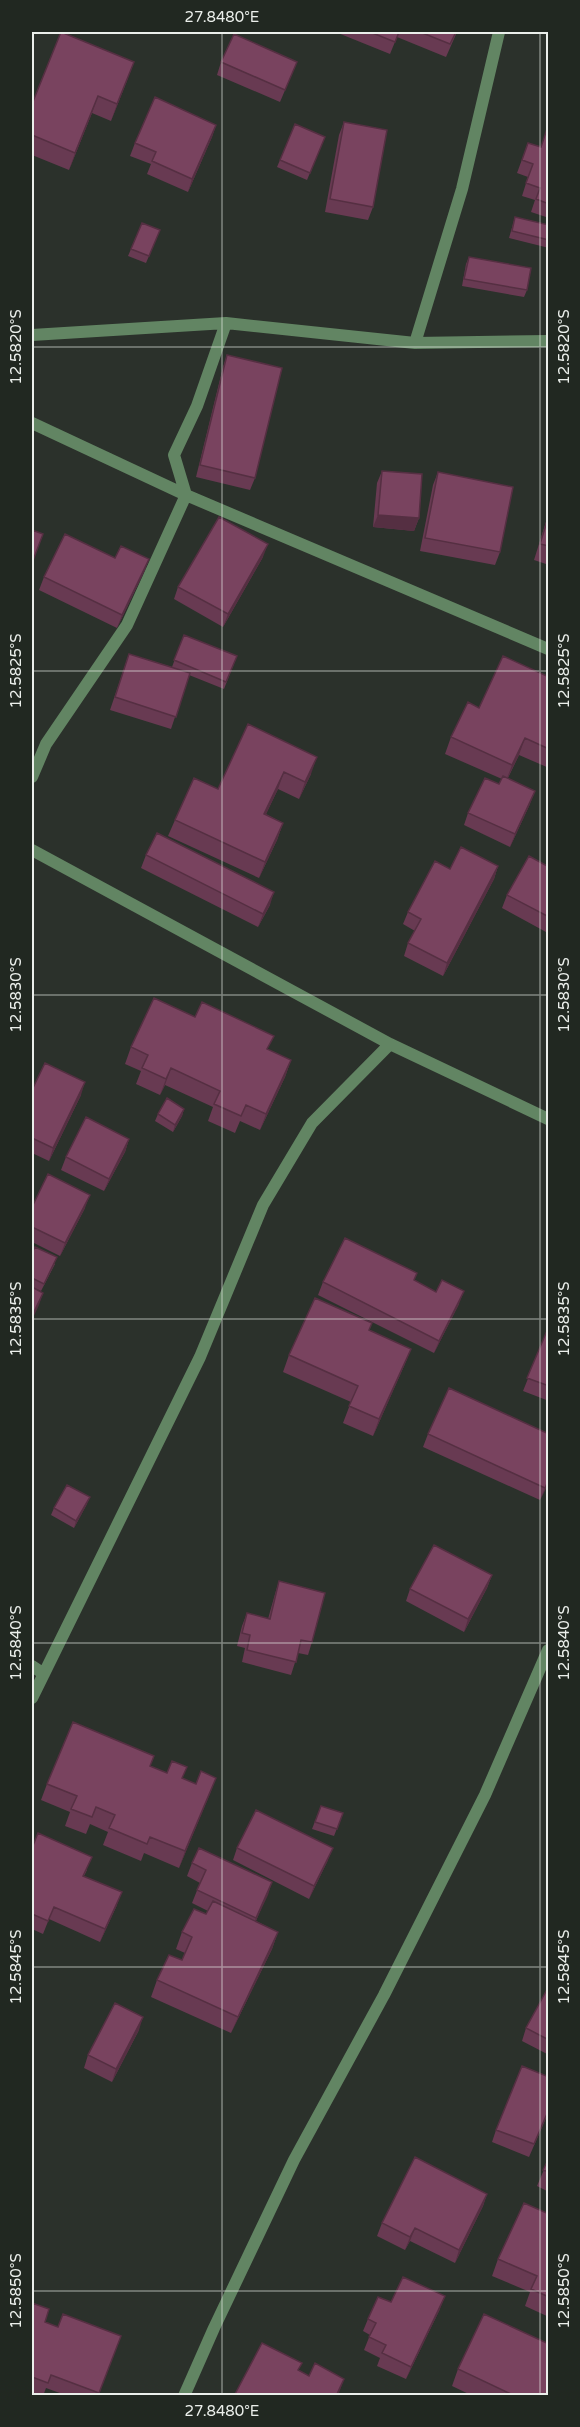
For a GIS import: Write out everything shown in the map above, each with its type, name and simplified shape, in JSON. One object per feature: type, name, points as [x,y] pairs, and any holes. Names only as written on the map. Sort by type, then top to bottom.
[{"type":"street","points":[[415,343],[462,189],[499,32]]},
{"type":"street","points":[[32,777],[46,744],[127,625],[186,495],[174,455],[197,406],[226,323]]},
{"type":"street","points":[[32,335],[226,323],[415,343],[549,341]]},
{"type":"street","points":[[32,423],[186,495],[549,649]]},
{"type":"street","points":[[32,850],[390,1044],[549,1119]]},
{"type":"street","points":[[32,1698],[200,1356],[263,1205],[312,1123],[390,1044]]},
{"type":"street","points":[[184,2396],[294,2160],[384,1995],[485,1795],[549,1650]]},
{"type":"street","points":[[32,1666],[44,1674]]},
{"type":"building","points":[[61,32],[134,62],[117,104],[98,96],[75,153],[32,135],[32,104]]},
{"type":"building","points":[[370,32],[399,32],[395,42]]},
{"type":"building","points":[[420,32],[456,32],[450,44]]},
{"type":"building","points":[[234,34],[297,62],[285,90],[221,62]]},
{"type":"building","points":[[155,97],[216,125],[192,179],[152,161],[156,152],[135,143]]},
{"type":"building","points":[[344,122],[387,130],[373,207],[330,199]]},
{"type":"building","points":[[295,124],[325,137],[310,173],[280,160]]},
{"type":"building","points":[[547,129],[549,130],[549,204],[536,199],[540,188],[526,183],[533,164],[522,160],[528,143],[541,147]]},
{"type":"building","points":[[515,217],[549,225],[549,240],[512,231]]},
{"type":"building","points":[[142,223],[160,230],[149,256],[131,249]]},
{"type":"building","points":[[469,257],[531,268],[527,290],[464,279]]},
{"type":"building","points":[[227,355],[282,368],[255,478],[200,465]]},
{"type":"building","points":[[382,471],[422,474],[419,518],[378,515]]},
{"type":"building","points":[[438,472],[513,487],[500,552],[425,538]]},
{"type":"building","points":[[549,515],[549,546],[540,544]]},
{"type":"building","points":[[219,517],[268,544],[228,614],[178,587]]},
{"type":"building","points":[[32,530],[43,534],[32,563]]},
{"type":"building","points":[[65,534],[115,558],[121,546],[149,559],[122,615],[44,577]]},
{"type":"building","points":[[184,635],[237,656],[226,682],[174,660]]},
{"type":"building","points":[[129,654],[190,673],[176,717],[115,697]]},
{"type":"building","points":[[503,656],[549,677],[549,749],[525,738],[512,765],[451,737],[468,702],[479,708]]},
{"type":"building","points":[[248,724],[317,757],[305,782],[284,772],[264,814],[283,823],[265,862],[175,820],[194,778],[218,789]]},
{"type":"building","points":[[503,776],[535,791],[515,834],[468,813],[485,778],[499,784]]},
{"type":"building","points":[[157,833],[274,892],[263,914],[146,855]]},
{"type":"building","points":[[461,847],[498,866],[447,963],[408,943],[421,919],[408,912],[435,861],[450,869]]},
{"type":"building","points":[[529,856],[549,867],[549,917],[507,895]]},
{"type":"building","points":[[154,998],[195,1017],[202,1002],[274,1036],[267,1049],[291,1060],[266,1114],[246,1105],[241,1116],[214,1104],[220,1091],[171,1068],[166,1079],[142,1068],[148,1055],[131,1047]]},
{"type":"building","points":[[45,1063],[85,1082],[53,1148],[32,1138],[32,1090]]},
{"type":"building","points":[[167,1098],[184,1109],[175,1125],[158,1114]]},
{"type":"building","points":[[86,1117],[129,1139],[109,1179],[66,1157]]},
{"type":"building","points":[[48,1174],[90,1195],[65,1243],[32,1227],[32,1207]]},
{"type":"building","points":[[345,1238],[417,1273],[414,1280],[436,1292],[442,1280],[464,1291],[439,1341],[323,1282]]},
{"type":"building","points":[[35,1247],[57,1257],[44,1284],[32,1278],[32,1253]]},
{"type":"building","points":[[32,1287],[43,1293],[32,1316]]},
{"type":"building","points":[[315,1298],[372,1323],[369,1330],[411,1349],[379,1419],[349,1406],[358,1386],[289,1355]]},
{"type":"building","points":[[549,1326],[549,1386],[527,1378]]},
{"type":"building","points":[[449,1388],[549,1434],[549,1479],[545,1488],[428,1434]]},
{"type":"building","points":[[67,1485],[90,1497],[76,1521],[54,1508]]},
{"type":"building","points":[[434,1545],[492,1575],[468,1619],[410,1589]]},
{"type":"building","points":[[279,1581],[325,1593],[312,1642],[301,1640],[296,1662],[247,1650],[250,1635],[242,1633],[247,1613],[270,1619]]},
{"type":"building","points":[[73,1722],[154,1756],[150,1766],[167,1773],[172,1761],[187,1767],[182,1778],[196,1784],[201,1771],[216,1778],[185,1851],[150,1837],[147,1844],[109,1828],[115,1815],[96,1807],[92,1817],[71,1809],[77,1796],[47,1784]]},
{"type":"building","points":[[321,1806],[343,1813],[337,1829],[315,1822]]},
{"type":"building","points":[[256,1810],[333,1848],[314,1886],[237,1848]]},
{"type":"building","points":[[38,1833],[92,1857],[83,1876],[122,1892],[105,1929],[54,1907],[48,1921],[32,1914],[32,1848]]},
{"type":"building","points":[[199,1848],[272,1882],[256,1918],[197,1890],[206,1870],[192,1863]]},
{"type":"building","points":[[213,1901],[278,1932],[238,2017],[157,1980],[169,1955],[182,1960],[192,1937],[182,1932],[194,1909],[206,1914]]},
{"type":"building","points":[[549,1986],[549,2040],[526,2028]]},
{"type":"building","points":[[115,2003],[143,2017],[116,2069],[88,2055]]},
{"type":"building","points":[[522,2066],[549,2077],[549,2109],[534,2144],[496,2130]]},
{"type":"building","points":[[415,2157],[487,2194],[459,2250],[415,2228],[410,2237],[382,2223]]},
{"type":"building","points":[[549,2158],[549,2172],[543,2170]]},
{"type":"building","points":[[524,2203],[549,2214],[549,2297],[531,2289],[537,2276],[498,2259]]},
{"type":"building","points":[[403,2277],[445,2296],[411,2367],[382,2353],[386,2345],[369,2337],[376,2323],[368,2319],[378,2297],[391,2302]]},
{"type":"building","points":[[32,2303],[49,2309],[45,2322],[58,2327],[63,2314],[121,2336],[99,2393],[51,2375],[48,2383],[32,2377]]},
{"type":"building","points":[[484,2314],[549,2344],[549,2396],[515,2396],[458,2369]]},
{"type":"building","points":[[262,2343],[302,2363],[298,2370],[309,2376],[315,2363],[344,2379],[336,2396],[234,2396]]}]
